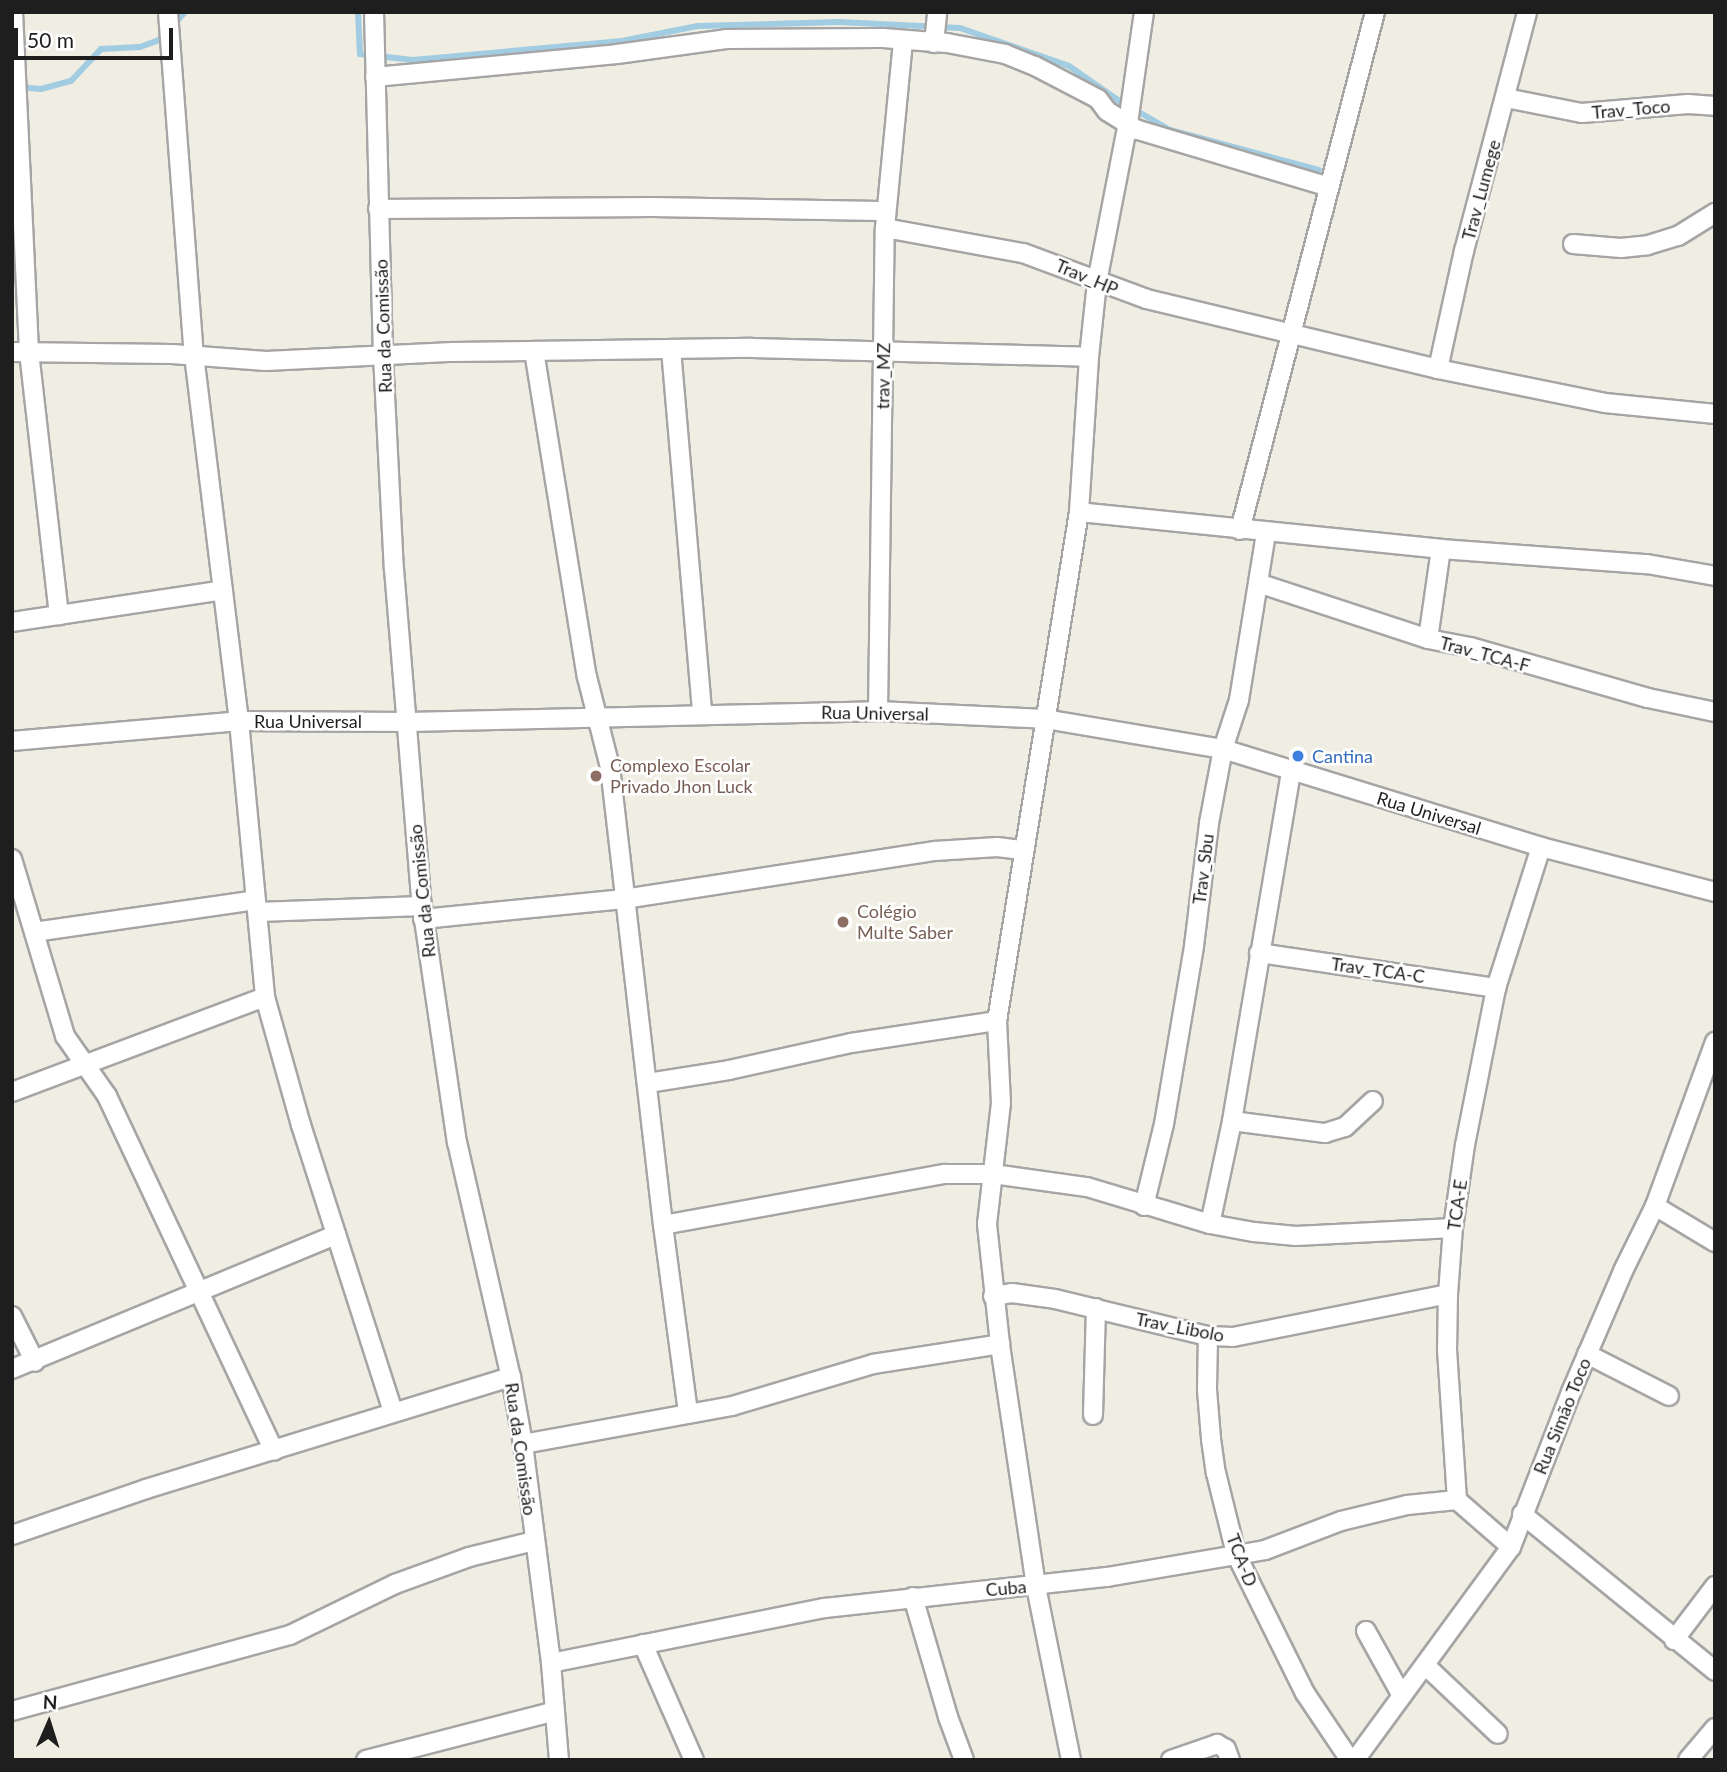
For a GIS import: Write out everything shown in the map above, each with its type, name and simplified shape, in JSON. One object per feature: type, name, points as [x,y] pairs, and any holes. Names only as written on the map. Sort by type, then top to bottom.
[{"type":"street","points":[[13,12],[21,352],[58,615]]},
{"type":"street","points":[[168,12],[194,355],[239,721],[265,997],[301,1125],[393,1412]]},
{"type":"street","name":"Rua da Comissão","points":[[374,12],[383,355],[394,569],[422,913],[457,1142],[511,1377],[523,1444],[551,1663],[559,1760]]},
{"type":"street","points":[[934,43],[937,12]]},
{"type":"street","points":[[1071,1760],[1036,1586],[993,1296],[987,1224],[1001,1103],[997,1021],[1079,512],[1088,356],[1097,282],[1128,123],[1144,12]]},
{"type":"street","points":[[1240,530],[1289,331],[1374,12]]},
{"type":"street","name":"Trav_Lumege","points":[[1438,369],[1464,251],[1527,12]]},
{"type":"street","points":[[375,77],[617,54],[726,39],[845,37],[934,43],[983,49],[1035,66],[1098,99],[1107,111],[1138,130],[1329,187]]},
{"type":"street","name":"trav_MZ","points":[[878,711],[885,220],[903,42]]},
{"type":"street","name":"Trav_Toco","points":[[1506,98],[1582,113],[1688,104],[1715,106]]},
{"type":"street","name":"Trav_HP","points":[[378,209],[653,207],[885,220],[1023,253],[1056,263],[1097,282],[1147,299],[1438,369],[1605,403],[1715,414]]},
{"type":"street","points":[[1573,244],[1621,248],[1648,245],[1678,236],[1715,213]]},
{"type":"street","points":[[21,352],[194,355],[266,361],[383,355],[671,349],[883,350],[1088,356]]},
{"type":"street","points":[[671,349],[702,714]]},
{"type":"street","points":[[534,351],[587,677],[610,767],[663,1225],[688,1413]]},
{"type":"street","points":[[1079,512],[1266,533],[1647,564],[1715,576]]},
{"type":"street","name":"Trav_Sbu","points":[[1144,1206],[1164,1124],[1223,749],[1239,700],[1266,533]]},
{"type":"street","points":[[1428,639],[1441,549]]},
{"type":"street","name":"Trav_TCA-F","points":[[1258,583],[1428,639],[1469,647],[1648,698],[1715,712]]},
{"type":"street","points":[[12,622],[223,590]]},
{"type":"street","name":"Rua Universal","points":[[12,741],[239,721],[408,722],[878,711],[1045,719],[1223,749],[1541,847],[1715,892]]},
{"type":"street","points":[[1210,1224],[1232,1121],[1291,772]]},
{"type":"street","points":[[34,932],[257,906],[422,913],[624,898],[800,874],[935,851],[997,847],[1023,850]]},
{"type":"street","name":"TCA-E","points":[[1457,1500],[1447,1351],[1453,1228],[1465,1145],[1496,988],[1541,847]]},
{"type":"street","points":[[12,859],[65,1036],[76,1054],[86,1062],[107,1096],[274,1451]]},
{"type":"street","name":"Trav_TCA-C","points":[[1259,953],[1496,988]]},
{"type":"street","points":[[12,1092],[265,997]]},
{"type":"street","points":[[648,1083],[729,1070],[851,1043],[997,1021]]},
{"type":"street","name":"Rua Simão Toco","points":[[1355,1760],[1511,1546],[1587,1354],[1656,1206],[1712,1064],[1715,1042]]},
{"type":"street","points":[[1232,1121],[1325,1133],[1345,1127],[1373,1101]]},
{"type":"street","points":[[663,1225],[781,1206],[944,1174],[993,1174],[1087,1187],[1210,1224],[1296,1236],[1453,1228]]},
{"type":"street","points":[[1656,1206],[1715,1242]]},
{"type":"street","points":[[12,1369],[35,1362],[199,1290],[337,1235]]},
{"type":"street","name":"Trav_Libolo","points":[[993,1296],[1012,1293],[1096,1308],[1208,1336],[1233,1337],[1448,1294]]},
{"type":"street","points":[[1093,1415],[1096,1308]]},
{"type":"street","points":[[12,1317],[35,1362]]},
{"type":"street","name":"TCA-D","points":[[1208,1336],[1207,1390],[1211,1439],[1216,1473],[1236,1553],[1306,1693],[1350,1760]]},
{"type":"street","points":[[523,1444],[732,1406],[873,1364],[1000,1344]]},
{"type":"street","points":[[1587,1354],[1669,1396]]},
{"type":"street","points":[[12,1535],[146,1489],[511,1377]]},
{"type":"street","points":[[1457,1500],[1511,1546]]},
{"type":"street","name":"Cuba","points":[[551,1663],[825,1608],[1107,1577],[1265,1550],[1341,1521],[1407,1505],[1457,1500]]},
{"type":"street","points":[[1522,1514],[1715,1671]]},
{"type":"street","points":[[12,1711],[290,1635],[395,1584],[469,1557],[534,1541]]},
{"type":"street","points":[[1674,1640],[1715,1586]]},
{"type":"street","points":[[913,1597],[964,1760]]},
{"type":"street","points":[[1367,1631],[1402,1696]]},
{"type":"street","points":[[643,1644],[694,1760]]},
{"type":"street","points":[[1425,1665],[1498,1734]]},
{"type":"street","points":[[366,1760],[555,1711]]},
{"type":"street","points":[[1688,1760],[1715,1728]]},
{"type":"street","points":[[1171,1760],[1217,1744],[1226,1749],[1230,1760]]},
{"type":"waterway","points":[[19,87],[41,89],[71,81],[101,49],[140,47],[159,40],[185,12]]},
{"type":"waterway","points":[[358,12],[360,54],[413,60],[622,41],[698,26],[839,22],[960,28],[1069,66],[1118,100],[1170,130],[1319,170]]},
{"type":"place","name":"Cantina","points":[[1298,756]]},
{"type":"place","name":"Complexo Escolar Privado Jhon Luck","points":[[596,776]]},
{"type":"place","name":"Colégio Multe Saber","points":[[843,922]]}]
